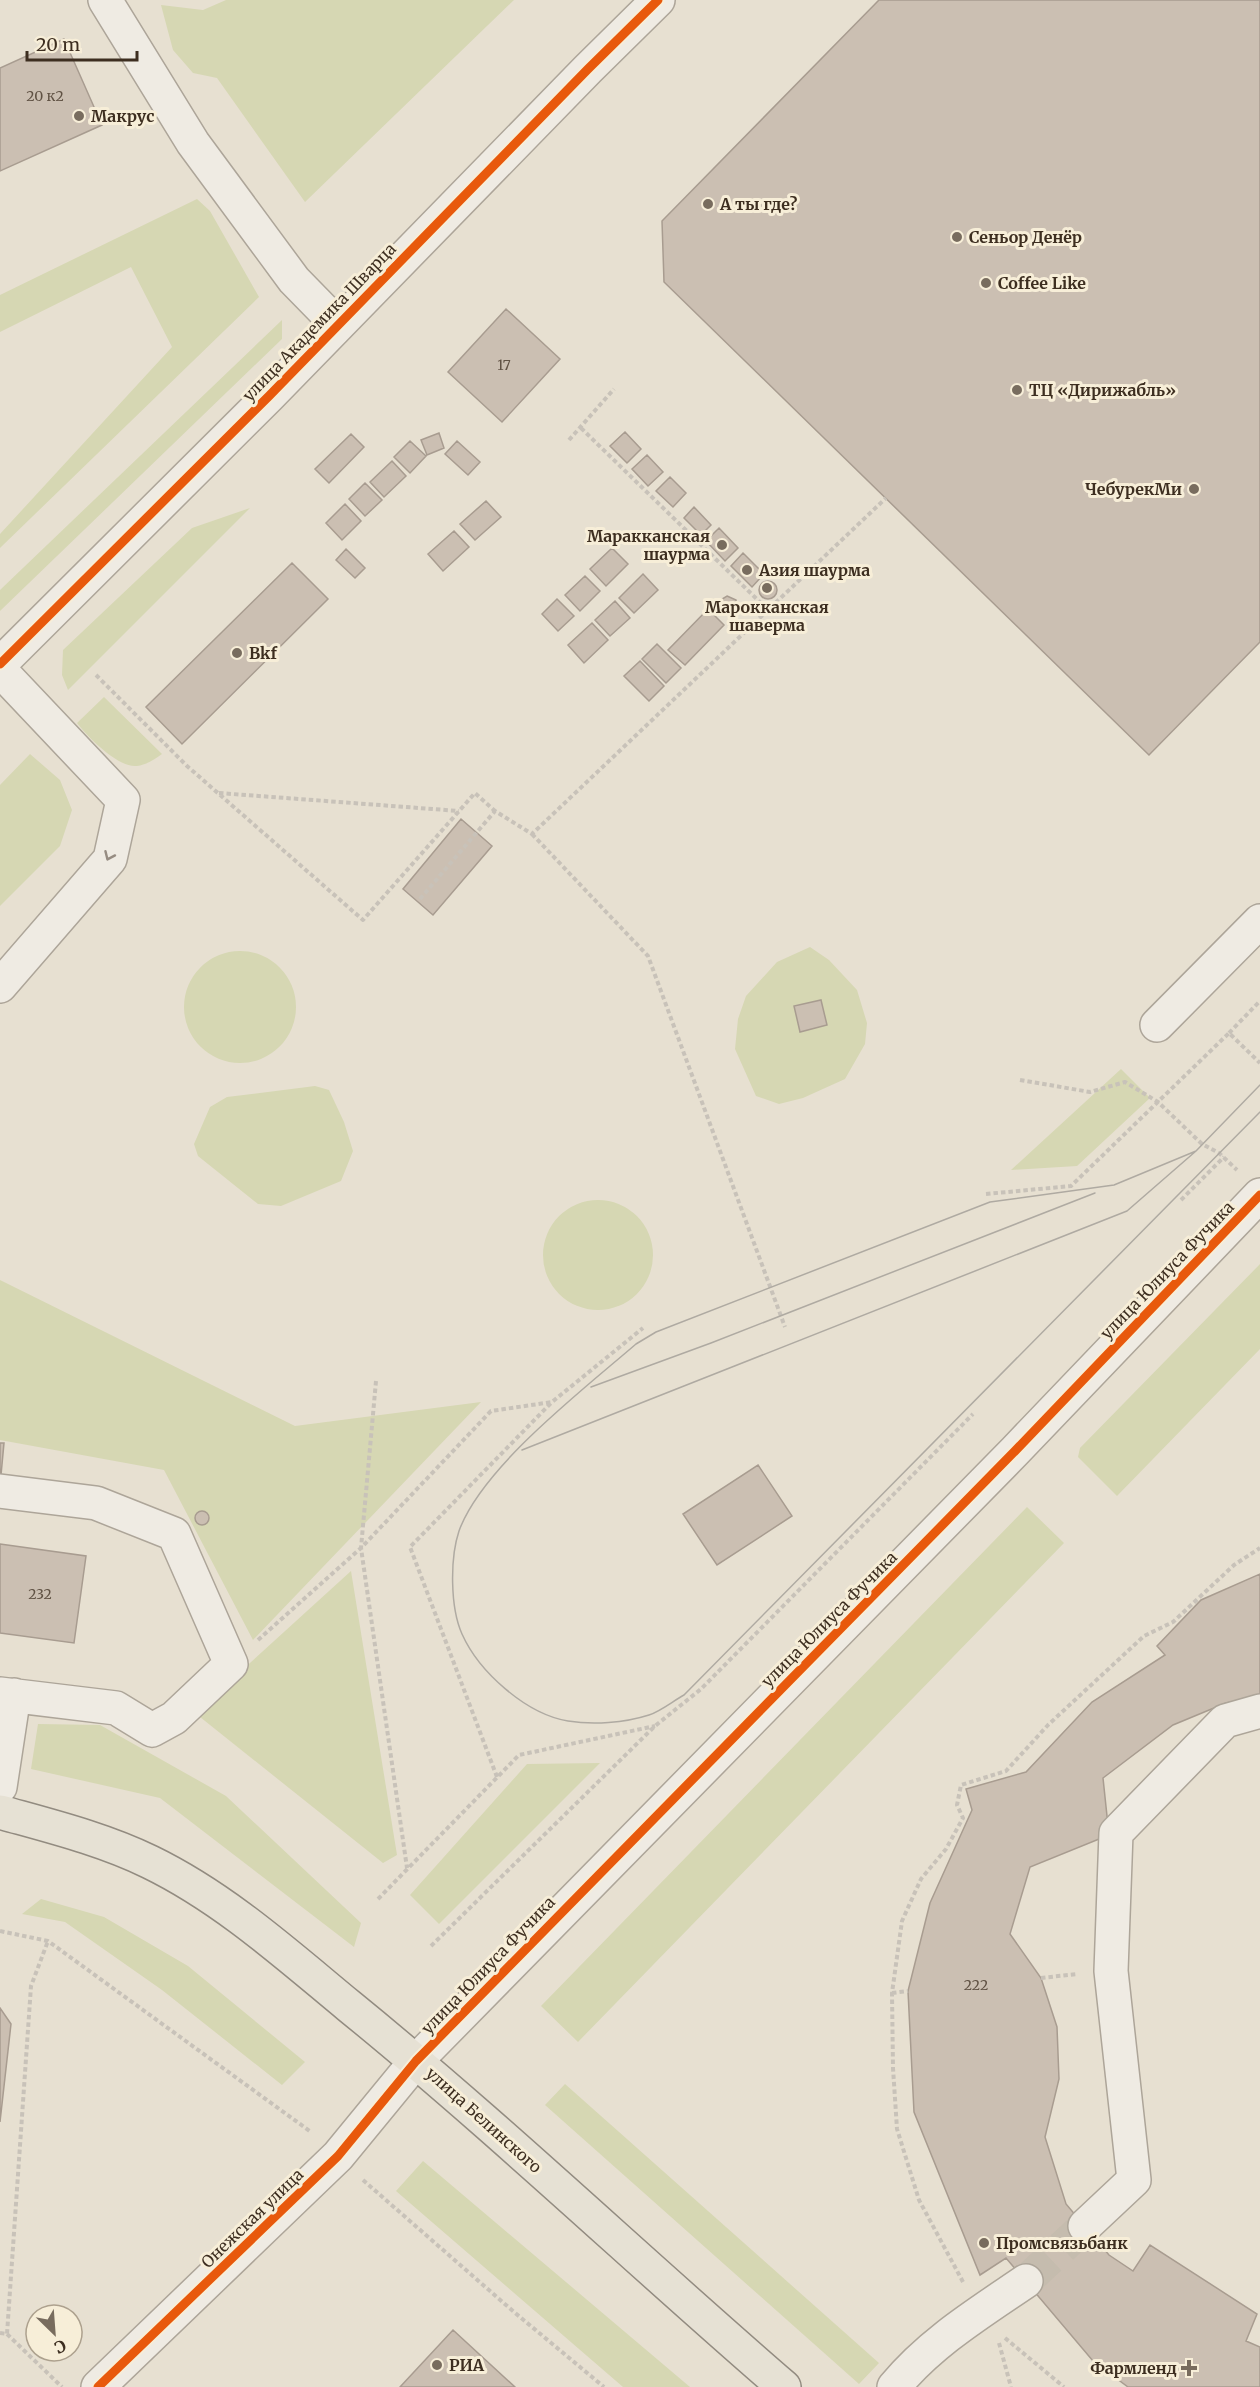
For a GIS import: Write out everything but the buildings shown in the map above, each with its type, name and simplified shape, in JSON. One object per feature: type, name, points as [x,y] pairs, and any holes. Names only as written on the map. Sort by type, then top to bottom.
[{"type":"main road","name":"улица Белинского","points":[[0,1812],[80,1834],[150,1862],[224,1905],[467,2103],[679,2296],[784,2387]]},
{"type":"street","points":[[105,0],[193,143],[294,280],[338,325]]},
{"type":"street","name":"улица Академика Шварца","points":[[0,664],[658,0]]},
{"type":"street","points":[[0,670],[123,800],[110,859],[0,986]]},
{"type":"street","points":[[1157,1025],[1260,921]]},
{"type":"street","name":"улица Юлиуса Фучика","points":[[416,2061],[1015,1451],[1260,1195]]},
{"type":"street","points":[[0,1491],[96,1503],[174,1534],[231,1665],[174,1718],[152,1730],[116,1708],[7,1695],[0,1787]]},
{"type":"street","points":[[1085,2226],[1134,2180],[1111,1971],[1116,1833],[1225,1721],[1260,1711]]},
{"type":"street","name":"Онежская улица","points":[[98,2387],[338,2156],[416,2061]]},
{"type":"street","points":[[894,2387],[909,2368],[988,2321],[1026,2282]]},
{"type":"path","points":[[569,440],[614,389]]},
{"type":"path","points":[[581,428],[768,610]]},
{"type":"path","points":[[532,834],[886,498]]},
{"type":"path","points":[[96,675],[187,766],[363,920],[475,793],[495,811],[532,834],[648,956],[785,1327]]},
{"type":"path","points":[[218,793],[459,811]]},
{"type":"path","points":[[420,899],[495,811]]},
{"type":"path","points":[[986,1194],[1071,1186],[1260,1001]]},
{"type":"path","points":[[1229,1033],[1260,1062]]},
{"type":"path","points":[[1020,1080],[1090,1092],[1125,1082],[1158,1102],[1202,1144],[1224,1157],[1238,1171]]},
{"type":"path","points":[[1181,1200],[1224,1157]]},
{"type":"path","points":[[497,1777],[410,1547],[552,1402],[643,1328]]},
{"type":"path","points":[[376,1381],[361,1548],[408,1868]]},
{"type":"path","points":[[231,1665],[361,1548],[491,1411],[552,1402]]},
{"type":"path","points":[[431,1946],[656,1726],[701,1689],[973,1414]]},
{"type":"path","points":[[1011,2387],[988,2321],[953,2265],[920,2200],[897,2128],[892,1993],[902,1922],[921,1879],[946,1849],[963,1818],[957,1805],[961,1785],[1006,1771],[1048,1725],[1144,1636],[1173,1622],[1234,1564],[1260,1548]]},
{"type":"path","points":[[378,1899],[519,1755],[656,1726]]},
{"type":"path","points":[[0,1931],[48,1941],[318,2138]]},
{"type":"path","points":[[7,2334],[31,1986],[48,1941]]},
{"type":"path","points":[[892,1993],[908,1991]]},
{"type":"path","points":[[377,2193],[604,2387]]},
{"type":"path","points":[[988,2321],[1064,2387]]},
{"type":"path","points":[[0,2333],[7,2334],[62,2387]]},
{"type":"green space","points":[[226,0],[514,0],[305,202],[217,78],[193,73],[173,50],[161,5],[203,10]]},
{"type":"green space","points":[[197,199],[210,211],[259,297],[0,548],[0,534],[172,347],[131,267],[0,332],[0,295]]},
{"type":"green space","points":[[282,320],[282,339],[0,611],[0,590]]},
{"type":"green space","points":[[250,508],[68,690],[62,675],[63,650],[192,528]]},
{"type":"green space","points":[[104,697],[162,754],[144,764],[129,765],[113,757],[88,736],[77,723]]},
{"type":"green space","points":[[30,754],[60,780],[72,810],[60,846],[0,906],[0,785]]},
{"type":"green space","points":[[810,947],[829,960],[857,990],[867,1023],[865,1044],[845,1079],[803,1098],[779,1104],[756,1096],[735,1049],[738,1019],[746,996],[777,962]]},
{"type":"green space","points":[[240,951],[261,955],[280,967],[292,986],[296,1007],[292,1028],[280,1047],[261,1059],[240,1063],[219,1059],[200,1047],[188,1028],[184,1007],[188,986],[200,967],[219,955]]},
{"type":"green space","points":[[1121,1069],[1150,1098],[1077,1166],[1011,1170]]},
{"type":"green space","points":[[315,1086],[329,1090],[344,1122],[353,1151],[341,1181],[281,1206],[258,1204],[198,1156],[194,1144],[210,1107],[227,1097]]},
{"type":"green space","points":[[598,1200],[619,1204],[637,1216],[649,1234],[653,1255],[649,1276],[637,1294],[619,1306],[598,1310],[577,1306],[559,1294],[547,1276],[543,1255],[547,1234],[559,1216],[577,1204]]},
{"type":"green space","points":[[1260,1264],[1260,1349],[1117,1496],[1078,1457],[1080,1448]]},
{"type":"green space","points":[[0,1280],[295,1426],[481,1402],[253,1640],[164,1470],[0,1440]]},
{"type":"green space","points":[[1027,1507],[1064,1543],[578,2042],[541,2006]]},
{"type":"green space","points":[[351,1571],[397,1855],[383,1863],[195,1713]]},
{"type":"green space","points":[[38,1724],[100,1725],[226,1796],[361,1923],[354,1947],[160,1798],[31,1769]]},
{"type":"green space","points":[[600,1763],[439,1924],[410,1895],[527,1764]]},
{"type":"green space","points":[[41,1899],[104,1917],[188,1966],[305,2062],[282,2085],[162,1990],[65,1922],[22,1914]]},
{"type":"green space","points":[[565,2084],[879,2363],[859,2384],[545,2105]]},
{"type":"green space","points":[[423,2161],[690,2387],[623,2387],[396,2191]]},
{"type":"tunnel","points":[[1026,2281],[1085,2226]]},
{"type":"tram line","points":[[522,1450],[1127,1211],[1196,1151],[1260,1085]]},
{"type":"tram line","points":[[1196,1151],[1114,1185],[990,1202],[656,1332],[636,1344],[537,1430],[489,1481],[471,1506],[456,1542],[453,1597],[462,1634],[480,1663],[520,1700],[536,1710],[568,1721],[588,1723],[639,1718],[658,1711],[684,1695],[1260,1112]]},
{"type":"tram line","points":[[591,1387],[711,1343],[1095,1193]]},
{"type":"cycle path","points":[[0,664],[269,396],[658,0]]},
{"type":"cycle path","points":[[98,2387],[338,2156],[416,2061],[1015,1451],[1260,1195]]},
{"type":"place","name":"Макрус","points":[[79,116]]},
{"type":"place","name":"А ты где?","points":[[708,204]]},
{"type":"place","name":"Сеньор Денёр","points":[[957,237]]},
{"type":"place","name":"Coffee Like","points":[[986,283]]},
{"type":"place","name":"ТЦ «Дирижабль»","points":[[1017,390]]},
{"type":"place","name":"ЧебурекМи","points":[[1194,489]]},
{"type":"place","name":"Маракканская шаурма","points":[[722,545]]},
{"type":"place","name":"Азия шаурма","points":[[747,570]]},
{"type":"place","name":"Марокканская шаверма","points":[[767,588]]},
{"type":"place","name":"Bkf","points":[[237,653]]},
{"type":"place","name":"Промсвязьбанк","points":[[984,2243]]},
{"type":"place","name":"РИА","points":[[437,2365]]},
{"type":"place","name":"Фармленд","points":[[1189,2368]]}]
